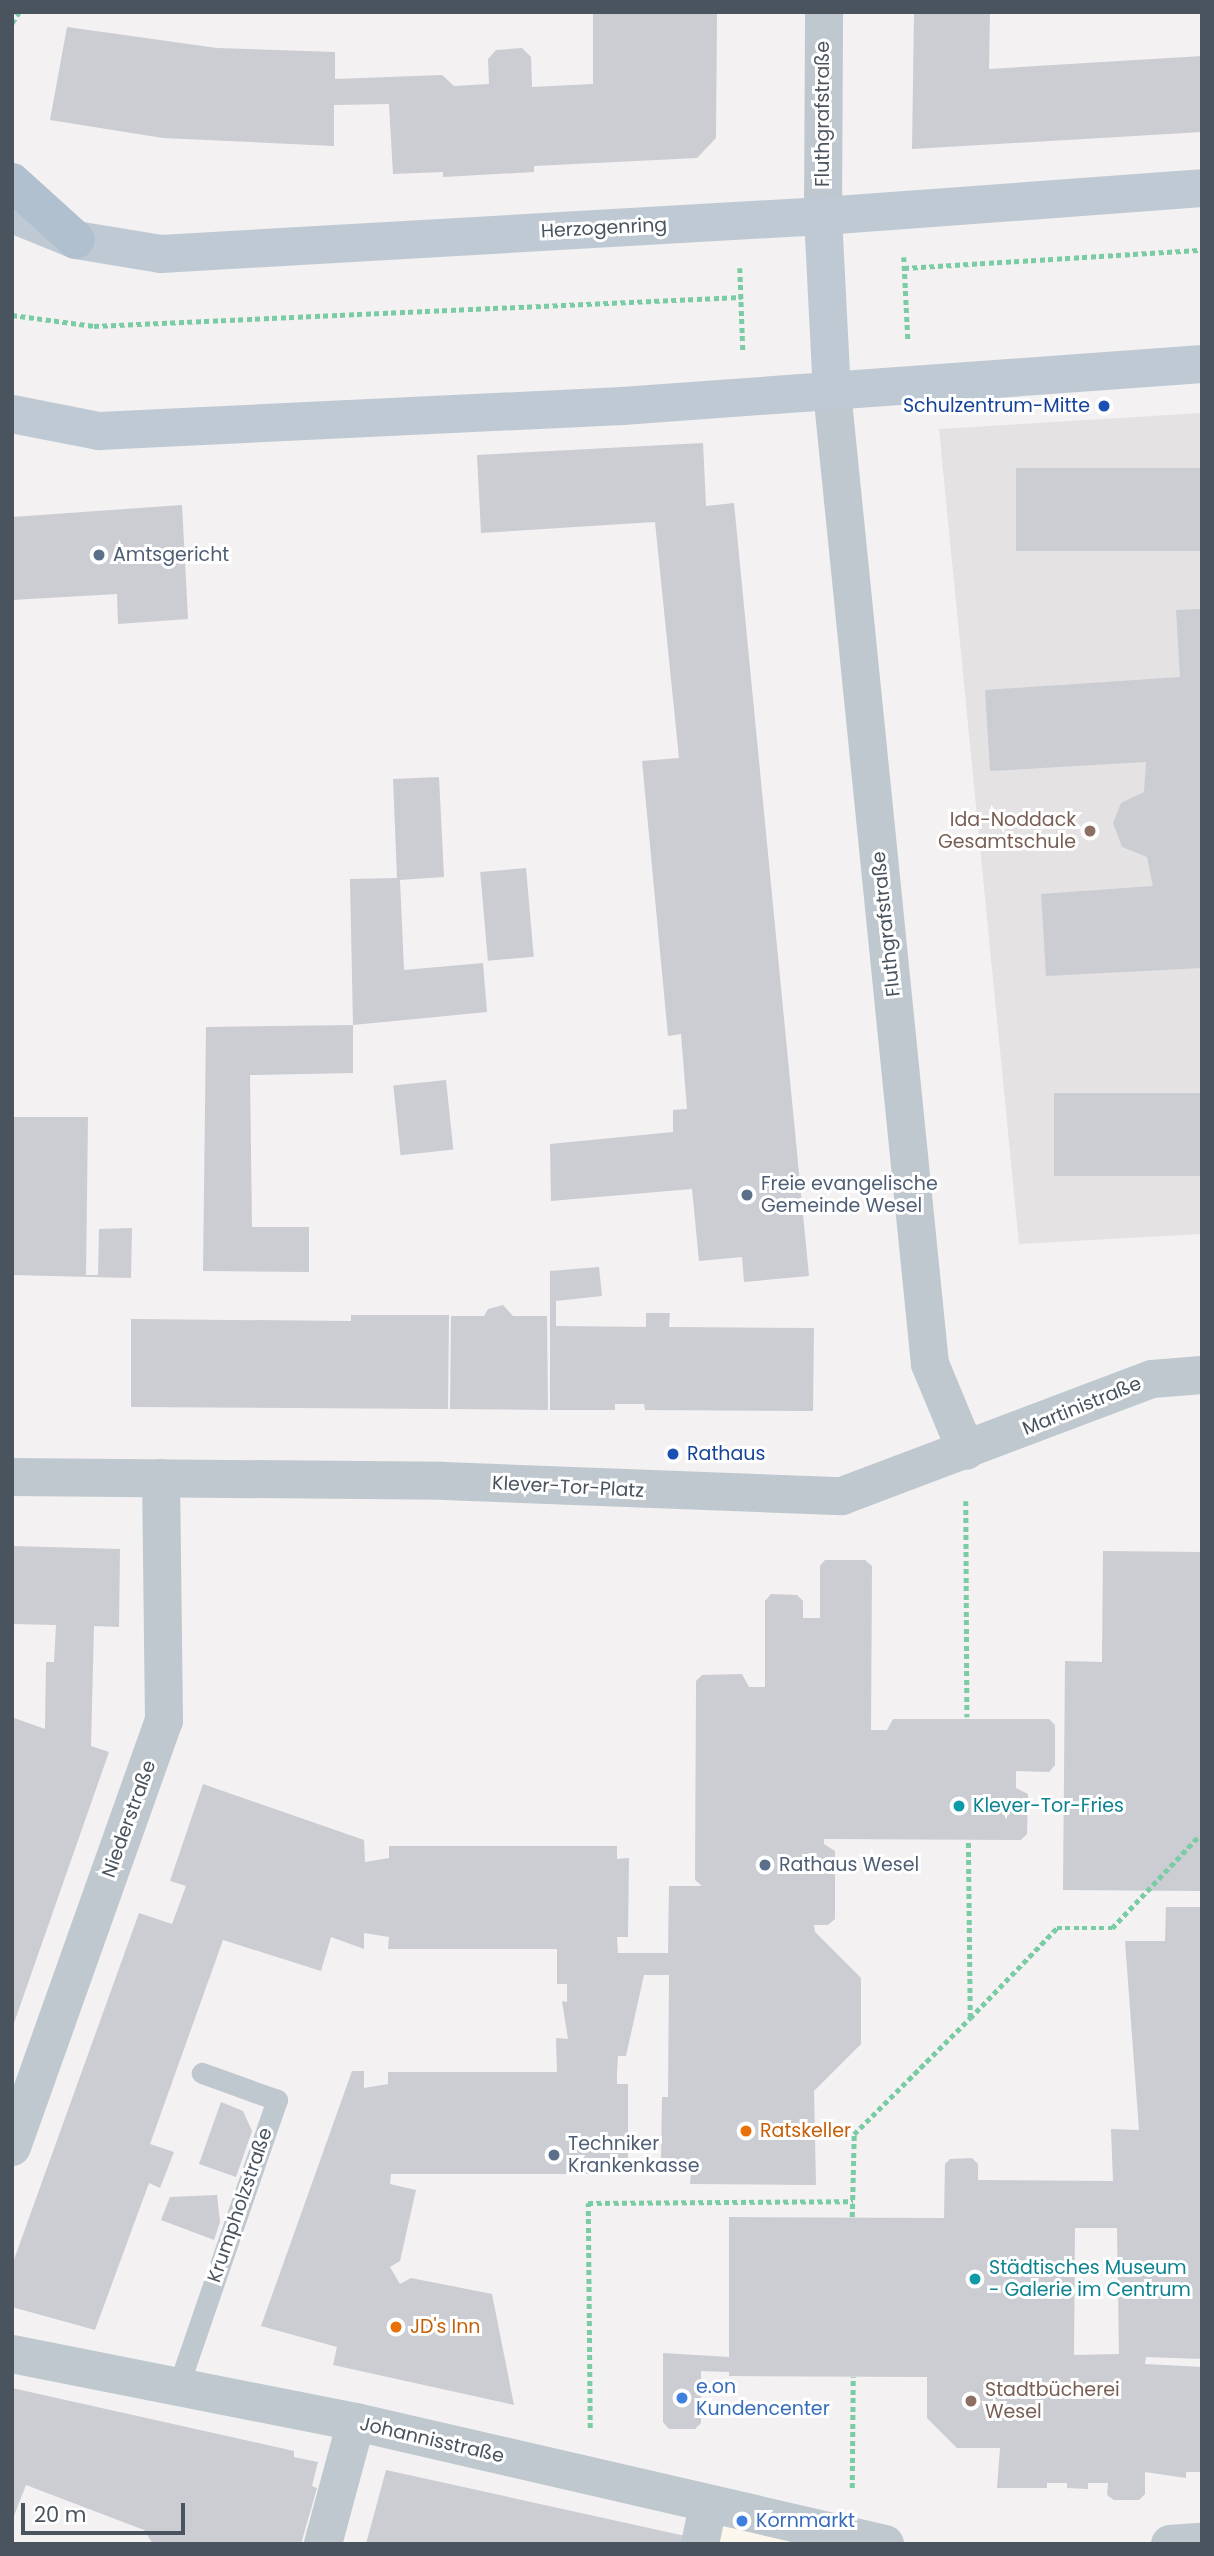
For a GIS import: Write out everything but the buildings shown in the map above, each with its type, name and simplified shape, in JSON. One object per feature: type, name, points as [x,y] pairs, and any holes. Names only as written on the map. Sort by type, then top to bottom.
[{"type":"main road","points":[[12,182],[76,240]]},
{"type":"main road","name":"Herzogenring","points":[[12,214],[76,240],[161,254],[823,216],[1202,188]]},
{"type":"main road","points":[[823,216],[832,391]]},
{"type":"main road","points":[[12,414],[99,431],[745,397],[1202,363]]},
{"type":"street","name":"Fluthgrafstraße","points":[[823,216],[824,12]]},
{"type":"street","name":"Fluthgrafstraße","points":[[832,391],[930,1364],[966,1451]]},
{"type":"street","name":"Martinistraße","points":[[966,1451],[1152,1379],[1202,1376]]},
{"type":"street","name":"Klever-Tor-Platz","points":[[12,1477],[444,1481],[842,1496],[966,1451]]},
{"type":"street","name":"Niederstraße","points":[[12,2147],[164,1721],[161,1478]]},
{"type":"street","name":"Johannisstraße","points":[[12,2354],[356,2422],[862,2542]]},
{"type":"street","points":[[323,2544],[356,2422]]},
{"type":"street","points":[[700,2544],[709,2506]]},
{"type":"street","points":[[1170,2544],[1202,2542]]},
{"type":"lane","name":"Krumpholzstraße","points":[[178,2387],[277,2100],[202,2073]]},
{"type":"path","points":[[12,23],[19,12]]},
{"type":"path","points":[[901,209],[911,385]]},
{"type":"path","points":[[738,220],[745,397]]},
{"type":"path","points":[[904,268],[1202,250]]},
{"type":"path","points":[[12,315],[94,326],[741,297]]},
{"type":"path","points":[[966,1451],[967,1717]]},
{"type":"path","points":[[852,2217],[854,2134],[1057,1928],[1112,1928],[1197,1838]]},
{"type":"path","points":[[968,1840],[970,2018]]},
{"type":"path","points":[[590,2477],[588,2203],[853,2202]]},
{"type":"path","points":[[853,2377],[862,2542]]},
{"type":"shaded area","name":"Ida-Noddack Gesamtschule","points":[[1202,413],[1202,1234],[1019,1244],[939,429]]},
{"type":"shaded area","name":"Kornmarkt","points":[[708,2506],[851,2544],[700,2544]]},
{"type":"place","name":"Schulzentrum-Mitte","points":[[1104,406]]},
{"type":"place","name":"Amtsgericht","points":[[99,555]]},
{"type":"place","name":"Ida-Noddack Gesamtschule","points":[[1090,831]]},
{"type":"place","name":"Freie evangelische Gemeinde Wesel","points":[[747,1195]]},
{"type":"place","name":"Rathaus","points":[[673,1454]]},
{"type":"place","name":"Klever-Tor-Fries","points":[[959,1806]]},
{"type":"place","name":"Rathaus Wesel","points":[[765,1865]]},
{"type":"place","name":"Ratskeller","points":[[746,2131]]},
{"type":"place","name":"Techniker Krankenkasse","points":[[554,2155]]},
{"type":"place","name":"Städtisches Museum - Galerie im Centrum","points":[[975,2279]]},
{"type":"place","name":"JD's Inn","points":[[396,2327]]},
{"type":"place","name":"e.on Kundencenter","points":[[682,2398]]},
{"type":"place","name":"Stadtbücherei Wesel","points":[[971,2401]]},
{"type":"place","name":"Kornmarkt","points":[[742,2521]]}]
